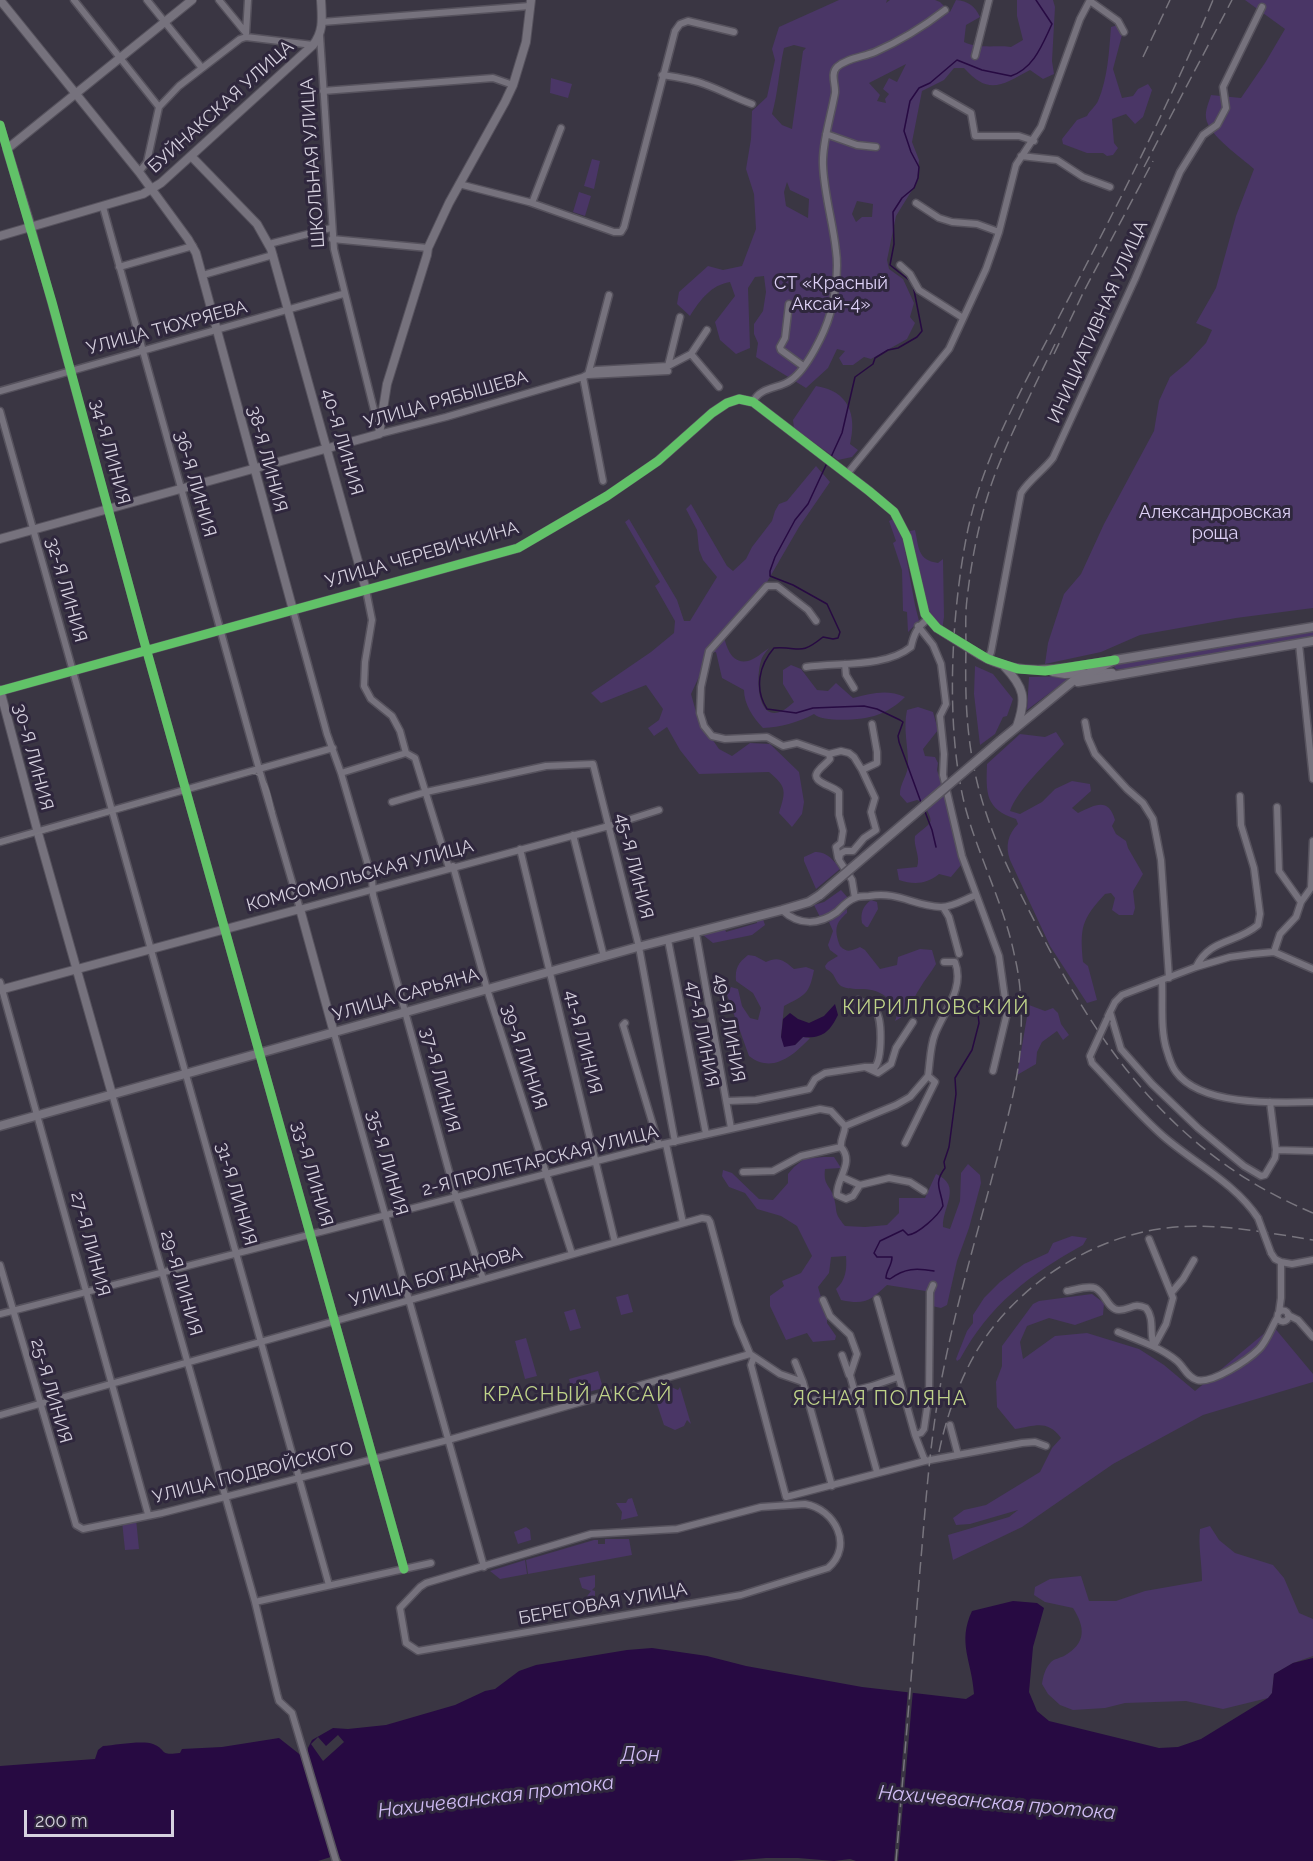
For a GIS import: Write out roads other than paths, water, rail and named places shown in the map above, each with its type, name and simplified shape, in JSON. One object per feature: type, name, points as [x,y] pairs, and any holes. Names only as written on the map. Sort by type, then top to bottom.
[{"type":"main road","name":"УЛИЦА САРЬЯНА","points":[[0,1126],[487,989],[809,902],[1017,726],[1085,674],[1114,660],[1313,627]]},
{"type":"main road","points":[[1069,685],[1093,678],[1313,641]]},
{"type":"street","name":"38-Я ЛИНИЯ","points":[[0,0],[139,172],[193,246],[218,329],[254,470],[327,734],[333,748]]},
{"type":"street","points":[[74,0],[159,107]]},
{"type":"street","points":[[147,0],[202,68]]},
{"type":"street","points":[[7,149],[192,0]]},
{"type":"street","points":[[219,0],[246,35]]},
{"type":"street","points":[[246,35],[248,0]]},
{"type":"street","name":"ШКОЛЬНАЯ УЛИЦА","points":[[321,0],[320,36],[332,239],[343,294],[380,430]]},
{"type":"street","points":[[975,56],[988,0]]},
{"type":"street","points":[[847,474],[950,349],[999,232],[1012,179],[1021,156],[1034,141],[1041,127],[1088,1],[1118,21],[1124,32]]},
{"type":"street","points":[[322,22],[530,3],[526,42],[513,85],[459,184],[428,248],[387,384],[380,430]]},
{"type":"street","name":"ИНИЦИАТИВНАЯ УЛИЦА","points":[[984,657],[991,652],[1021,493],[1053,458],[1135,279],[1180,172],[1203,135],[1217,125],[1226,108],[1223,87],[1262,7]]},
{"type":"street","points":[[945,10],[902,40],[836,68],[833,78],[836,87],[826,134],[823,167],[836,249],[836,281],[824,332],[813,352],[790,381],[770,387],[755,397],[753,402],[894,512],[903,526],[923,606],[928,619],[937,628],[984,657],[1018,669],[1065,674],[1125,673]]},
{"type":"street","points":[[459,184],[532,203],[614,232],[621,232],[675,31],[680,24],[688,21],[734,32]]},
{"type":"street","points":[[139,172],[147,162],[159,107],[202,68],[240,39],[246,35],[313,45]]},
{"type":"street","name":"БУЙНАКСКАЯ УЛИЦА","points":[[0,236],[103,207],[143,194],[151,189],[191,156],[313,45],[320,36]]},
{"type":"street","points":[[662,75],[701,82],[732,98],[752,104]]},
{"type":"street","points":[[323,92],[493,78],[513,85]]},
{"type":"street","points":[[936,93],[971,113],[975,136],[1019,136],[1034,141]]},
{"type":"street","name":"34-Я ЛИНИЯ","points":[[0,125],[31,227],[185,789]]},
{"type":"street","points":[[532,203],[561,128]]},
{"type":"street","points":[[826,134],[857,145],[876,147]]},
{"type":"street","name":"40-Я ЛИНИЯ","points":[[191,156],[256,224],[273,255],[366,590],[372,620],[365,662],[364,686],[371,699],[392,716],[400,731],[406,753]]},
{"type":"street","points":[[1021,156],[1057,160],[1083,177],[1110,187]]},
{"type":"street","points":[[916,203],[939,218],[952,222],[977,224],[999,232]]},
{"type":"street","name":"36-Я ЛИНИЯ","points":[[103,207],[259,769]]},
{"type":"street","points":[[269,244],[331,228]]},
{"type":"street","points":[[332,239],[428,248]]},
{"type":"street","points":[[119,267],[193,246]]},
{"type":"street","points":[[203,275],[273,255]]},
{"type":"street","points":[[900,265],[910,274],[919,290],[963,318]]},
{"type":"street","name":"УЛИЦА ТЮХРЯЕВА","points":[[0,391],[343,294]]},
{"type":"street","points":[[603,481],[586,376],[609,295]]},
{"type":"street","points":[[789,304],[785,338],[780,347],[803,366]]},
{"type":"street","points":[[668,368],[680,317]]},
{"type":"street","name":"УЛИЦА РЯБЫШЕВА","points":[[0,539],[254,470],[380,430],[446,417],[586,376],[616,371],[668,368],[691,354],[707,330]]},
{"type":"street","points":[[691,354],[719,387]]},
{"type":"street","name":"УЛИЦА ЧЕРЕВИЧКИНА","points":[[0,691],[518,548],[608,496],[658,461],[726,403],[744,399],[753,402]]},
{"type":"street","name":"32-Я ЛИНИЯ","points":[[0,411],[112,811]]},
{"type":"street","points":[[816,621],[808,610],[777,586],[767,586],[709,651],[701,687],[700,713],[704,726],[712,736],[767,737],[783,746],[797,743],[829,753],[841,751],[849,753],[862,770],[875,798],[871,812],[876,830],[864,838],[853,851],[840,854],[839,861]]},
{"type":"street","points":[[806,667],[886,659],[903,654],[911,647],[918,626],[928,619]]},
{"type":"street","points":[[918,626],[933,645],[940,664],[946,704],[940,716],[944,754],[943,775],[962,856],[999,956],[1007,1012],[993,1071]]},
{"type":"street","points":[[1299,644],[1311,728],[1313,779]]},
{"type":"street","points":[[1045,671],[1114,660],[1112,669],[1125,673]]},
{"type":"street","points":[[845,664],[846,675],[854,688]]},
{"type":"street","points":[[1003,665],[1018,682],[1022,693],[1022,711],[1017,726]]},
{"type":"street","name":"30-Я ЛИНИЯ","points":[[0,691],[38,832]]},
{"type":"street","points":[[1085,722],[1088,738],[1095,754],[1143,803],[1153,819],[1161,860],[1169,978]]},
{"type":"street","points":[[862,770],[877,763],[878,752],[872,724]]},
{"type":"street","points":[[0,842],[333,748]]},
{"type":"street","name":"37-Я ЛИНИЯ","points":[[333,748],[372,879],[372,889],[456,1197],[483,1279]]},
{"type":"street","points":[[341,773],[406,753]]},
{"type":"street","name":"39-Я ЛИНИЯ","points":[[406,753],[415,758],[572,1254]]},
{"type":"street","points":[[829,753],[830,759],[817,772],[816,777],[818,781],[839,792],[839,815],[843,831],[841,843],[836,847],[839,861],[852,880],[855,898]]},
{"type":"street","name":"45-Я ЛИНИЯ","points":[[426,792],[546,766],[593,764],[639,947],[675,1142]]},
{"type":"street","name":"35-Я ЛИНИЯ","points":[[259,769],[484,1566]]},
{"type":"street","name":"33-Я ЛИНИЯ","points":[[185,789],[226,928],[404,1569]]},
{"type":"street","points":[[392,802],[426,792]]},
{"type":"street","points":[[1196,967],[1205,951],[1249,933],[1258,925],[1260,915],[1254,868],[1241,825],[1240,796]]},
{"type":"street","points":[[1277,807],[1279,871],[1301,902]]},
{"type":"street","name":"КОМСОМОЛЬСКАЯ УЛИЦА","points":[[1,987],[78,970],[609,826],[659,810]]},
{"type":"street","name":"31-Я ЛИНИЯ","points":[[112,811],[329,1585]]},
{"type":"street","name":"29-Я ЛИНИЯ","points":[[38,832],[255,1602],[279,1701],[292,1713],[336,1861]]},
{"type":"street","points":[[573,835],[604,957]]},
{"type":"street","points":[[1275,952],[1280,934],[1296,918],[1301,902],[1311,888],[1313,841]]},
{"type":"street","name":"41-Я ЛИНИЯ","points":[[520,849],[615,1242]]},
{"type":"street","points":[[782,910],[790,918],[817,922],[828,918],[855,898],[881,893],[903,897],[916,904],[943,907],[976,895]]},
{"type":"street","points":[[943,907],[950,917],[959,954]]},
{"type":"street","name":"49-Я ЛИНИЯ","points":[[696,933],[731,1128]]},
{"type":"street","name":"47-Я ЛИНИЯ","points":[[668,940],[706,1134]]},
{"type":"street","points":[[1313,969],[1275,952],[1230,957],[1132,990],[1114,1002],[1090,1056],[1092,1063],[1145,1118],[1191,1159],[1242,1197],[1258,1218],[1275,1259],[1292,1264],[1313,1260]]},
{"type":"street","points":[[860,1185],[853,1196],[846,1199],[837,1196],[836,1189],[847,1158],[841,1147],[840,1139],[845,1133],[845,1126],[910,1097],[928,1076],[935,1032],[949,1008],[959,975],[955,962],[944,962]]},
{"type":"street","points":[[1162,981],[1166,1049],[1175,1072],[1188,1084],[1201,1091],[1239,1100],[1313,1102]]},
{"type":"street","name":"27-Я ЛИНИЯ","points":[[1,987],[148,1514]]},
{"type":"street","points":[[727,1101],[756,1100],[809,1089],[815,1079],[825,1073],[876,1066],[880,1062],[882,1049],[879,1042],[878,1014],[874,1008],[858,1000]]},
{"type":"street","points":[[1108,1016],[1121,1049],[1152,1084],[1189,1120],[1244,1166],[1261,1176],[1265,1175],[1275,1158],[1276,1150],[1270,1102]]},
{"type":"street","points":[[864,1067],[878,1073],[891,1064],[896,1048],[913,1022]]},
{"type":"street","points":[[625,1023],[623,1025],[662,1145],[683,1223]]},
{"type":"street","points":[[905,1143],[935,1082],[928,1076]]},
{"type":"street","name":"2-Я ПРОЛЕТАРСКАЯ УЛИЦА","points":[[0,1314],[731,1128],[820,1109],[831,1111],[845,1126]]},
{"type":"street","points":[[743,1172],[773,1171],[801,1156],[841,1147]]},
{"type":"street","points":[[1276,1150],[1313,1151]]},
{"type":"street","points":[[842,1177],[860,1185],[868,1185],[889,1178],[900,1179],[924,1191]]},
{"type":"street","name":"УЛИЦА БОГДАНОВА","points":[[0,1415],[702,1218],[710,1222],[737,1323],[752,1355]]},
{"type":"street","points":[[1149,1239],[1172,1293],[1172,1307],[1154,1346]]},
{"type":"street","points":[[1172,1293],[1194,1260]]},
{"type":"street","points":[[1118,1332],[1154,1346],[1174,1359],[1195,1380],[1217,1376],[1259,1349],[1282,1314],[1281,1262]]},
{"type":"street","name":"25-Я ЛИНИЯ","points":[[0,1265],[76,1525]]},
{"type":"street","points":[[915,1436],[924,1429],[928,1395],[930,1292],[933,1285]]},
{"type":"street","points":[[1066,1291],[1096,1288],[1114,1309],[1135,1305],[1146,1308],[1151,1317],[1151,1339],[1154,1346]]},
{"type":"street","points":[[877,1299],[915,1436],[925,1461]]},
{"type":"street","points":[[823,1300],[830,1317],[850,1335],[854,1344],[857,1354],[850,1375]]},
{"type":"street","points":[[1282,1314],[1298,1320],[1313,1337]]},
{"type":"street","points":[[803,1382],[780,1374],[752,1355],[750,1365],[786,1497],[925,1461],[1022,1443],[1035,1442],[1046,1446]]},
{"type":"street","name":"УЛИЦА ПОДВОЙСКОГО","points":[[76,1525],[83,1529],[162,1513],[448,1440],[752,1355]]},
{"type":"street","points":[[842,1355],[850,1375],[877,1472]]},
{"type":"street","points":[[795,1362],[809,1402],[832,1486]]},
{"type":"street","points":[[809,1402],[898,1377]]},
{"type":"street","points":[[950,1425],[958,1455]]},
{"type":"street","name":"БЕРЕГОВАЯ УЛИЦА","points":[[779,1504],[813,1505],[823,1511],[836,1526],[841,1544],[835,1563],[828,1568],[741,1595],[416,1650],[406,1643],[400,1608],[420,1587],[426,1583],[484,1566],[590,1534],[677,1529],[779,1504]]},
{"type":"street","points":[[255,1602],[431,1563]]},
{"type":"water","points":[[835,1004],[838,1015],[825,1033],[816,1037],[803,1037],[795,1045],[784,1047],[781,1037],[783,1019],[790,1013],[809,1023],[824,1016]]},
{"type":"water","name":"Дон","points":[[1013,1601],[1037,1603],[1044,1608],[1033,1647],[1029,1692],[1037,1711],[1049,1721],[1159,1748],[1178,1747],[1201,1739],[1268,1698],[1272,1693],[1274,1674],[1293,1663],[1313,1658],[1313,1861],[856,1861],[850,1859],[834,1861],[766,1858],[730,1861],[342,1861],[337,1855],[318,1861],[0,1861],[0,1766],[95,1759],[98,1750],[103,1746],[142,1742],[153,1744],[166,1753],[173,1754],[180,1753],[182,1749],[222,1747],[279,1738],[303,1757],[307,1755],[312,1740],[333,1728],[348,1729],[386,1725],[455,1705],[485,1691],[495,1689],[519,1671],[536,1665],[652,1648],[707,1656],[746,1666],[862,1687],[966,1699],[974,1694],[966,1643],[968,1622],[972,1611]]},
{"type":"waterway","points":[[831,457],[842,433],[855,377],[873,364],[875,358],[888,350],[898,348],[917,337],[922,331],[913,285],[890,265],[894,244],[893,212],[902,198],[914,188],[918,178],[919,167],[904,131],[910,101],[919,88],[930,83],[957,60],[982,70],[1011,76],[1026,67],[1036,55],[1052,24],[1036,0]]},
{"type":"waterway","points":[[827,463],[808,504],[795,520],[775,557],[770,576],[793,585],[827,604],[840,632],[838,638],[823,637],[804,649],[774,648],[762,669],[760,693],[767,709],[796,713],[813,708],[864,706],[877,709],[903,722],[898,736],[899,742],[922,805]]},
{"type":"waterway","points":[[924,809],[936,847]]},
{"type":"waterway","points":[[934,1271],[911,1270],[890,1279],[886,1278],[892,1257],[877,1257],[874,1253],[880,1241],[903,1230],[908,1235],[912,1234],[932,1219],[943,1206],[939,1178],[945,1168],[944,1162],[949,1147],[956,1094],[955,1078],[972,1050],[979,1023],[977,1005]]},
{"type":"tram line","points":[[0,844],[251,773],[257,774],[265,782],[274,812]]},
{"type":"railway","points":[[1143,57],[1170,0]]},
{"type":"railway","points":[[896,1861],[935,1417],[956,1315],[1012,1098],[1021,1035],[1021,996],[1011,939],[966,810],[955,745],[952,674],[957,604],[966,539],[982,480],[1005,424],[1140,159],[1213,0]]},
{"type":"railway","points":[[1144,167],[1232,0]]},
{"type":"railway","points":[[1054,354],[1084,291],[1153,161]]},
{"type":"railway","points":[[1055,344],[991,485],[972,566],[966,612],[966,679],[969,739],[979,789],[1008,867],[1036,924],[1087,1015],[1116,1056],[1147,1095],[1182,1130],[1221,1162],[1264,1189],[1313,1213]]},
{"type":"railway","points":[[939,1452],[958,1389],[975,1354],[991,1330],[1030,1289],[1078,1256],[1132,1235],[1178,1227],[1217,1227],[1313,1240]]},
{"type":"district","name":"КИРИЛЛОВСКИЙ","points":[[936,1008]]},
{"type":"district","name":"КРАСНЫЙ АКСАЙ","points":[[578,1395]]},
{"type":"district","name":"ЯСНАЯ ПОЛЯНА","points":[[880,1399]]},
{"type":"park label","name":"СТ «Красный Аксай-4»","points":[[831,294]]},
{"type":"park label","name":"Александровская роща","points":[[1215,523]]},
{"type":"water label","name":"Нахичеванская протока","points":[[496,1797]]},
{"type":"water label","name":"Нахичеванская протока","points":[[997,1803]]}]
